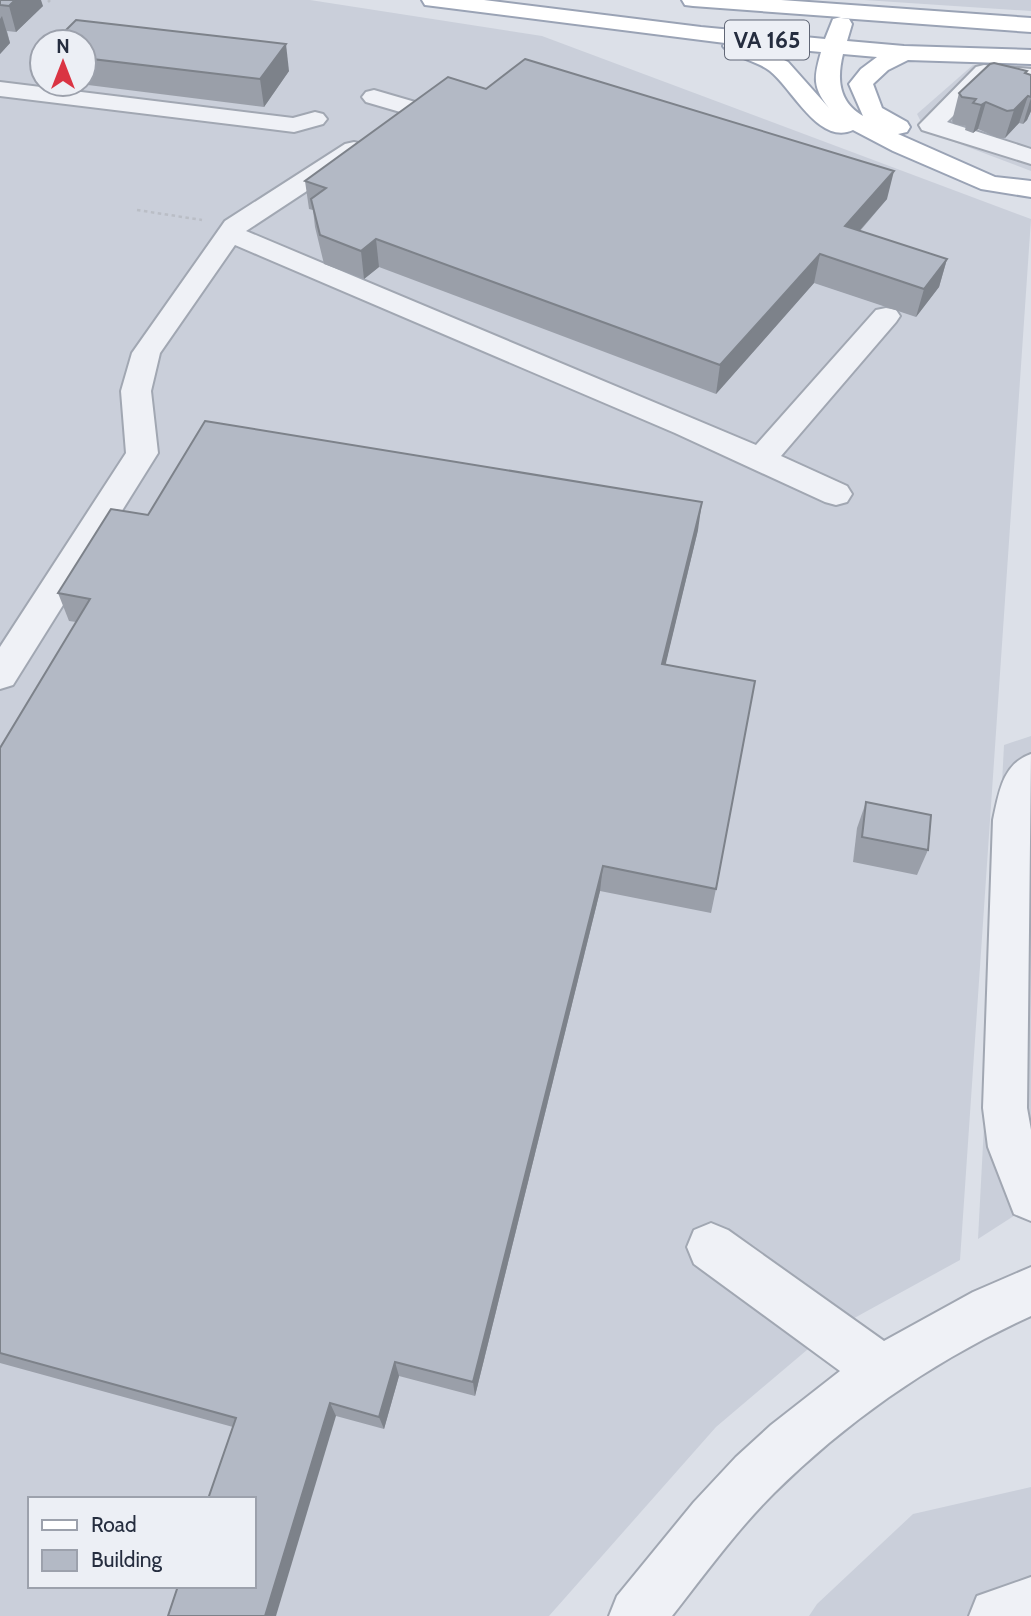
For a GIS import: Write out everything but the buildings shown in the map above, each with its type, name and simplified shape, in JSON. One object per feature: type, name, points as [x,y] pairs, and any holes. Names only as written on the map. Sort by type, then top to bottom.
[{"type":"main road","name":"VA 165","points":[[433,0],[701,34],[904,53],[1031,57]]},
{"type":"main road","name":"VA 165","points":[[706,1],[1031,24]]},
{"type":"main road","points":[[845,12],[826,75],[830,94],[849,118],[902,146],[990,184],[1027,183]]},
{"type":"main road","points":[[701,34],[761,55],[780,67],[818,112],[858,132],[902,146]]},
{"type":"main road","points":[[904,53],[864,78],[861,84],[864,98],[872,112],[920,140],[1027,183]]},
{"type":"street","points":[[1031,76],[984,72],[931,125],[1031,157]]},
{"type":"street","points":[[0,89],[294,125],[315,118]]},
{"type":"street","points":[[0,676],[142,453],[136,390],[146,353],[233,229],[414,109],[374,97]]},
{"type":"street","points":[[233,229],[362,293],[761,459],[836,494]]},
{"type":"street","points":[[761,459],[886,316]]},
{"type":"street","points":[[1031,769],[1020,783],[1012,820],[1005,1108],[1011,1147],[1031,1198]]},
{"type":"street","points":[[711,1247],[883,1371]]},
{"type":"street","points":[[637,1616],[725,1507],[800,1435],[883,1371],[992,1307],[1031,1291]]},
{"type":"street","points":[[997,1616],[1031,1605]]},
{"type":"path","points":[[137,210],[233,229]]},
{"type":"shaded area","points":[[0,0],[310,0],[542,36],[1031,219],[960,1260],[827,1333],[716,1427],[549,1616],[0,1616]]},
{"type":"shaded area","points":[[864,0],[1031,0],[1031,11]]},
{"type":"shaded area","points":[[973,65],[1031,66],[1031,171],[928,132],[922,124],[917,114]]},
{"type":"shaded area","points":[[1031,736],[1031,1205],[978,1239],[1004,745]]},
{"type":"shaded area","points":[[1031,1487],[1031,1616],[809,1616],[817,1604],[913,1514]]}]
